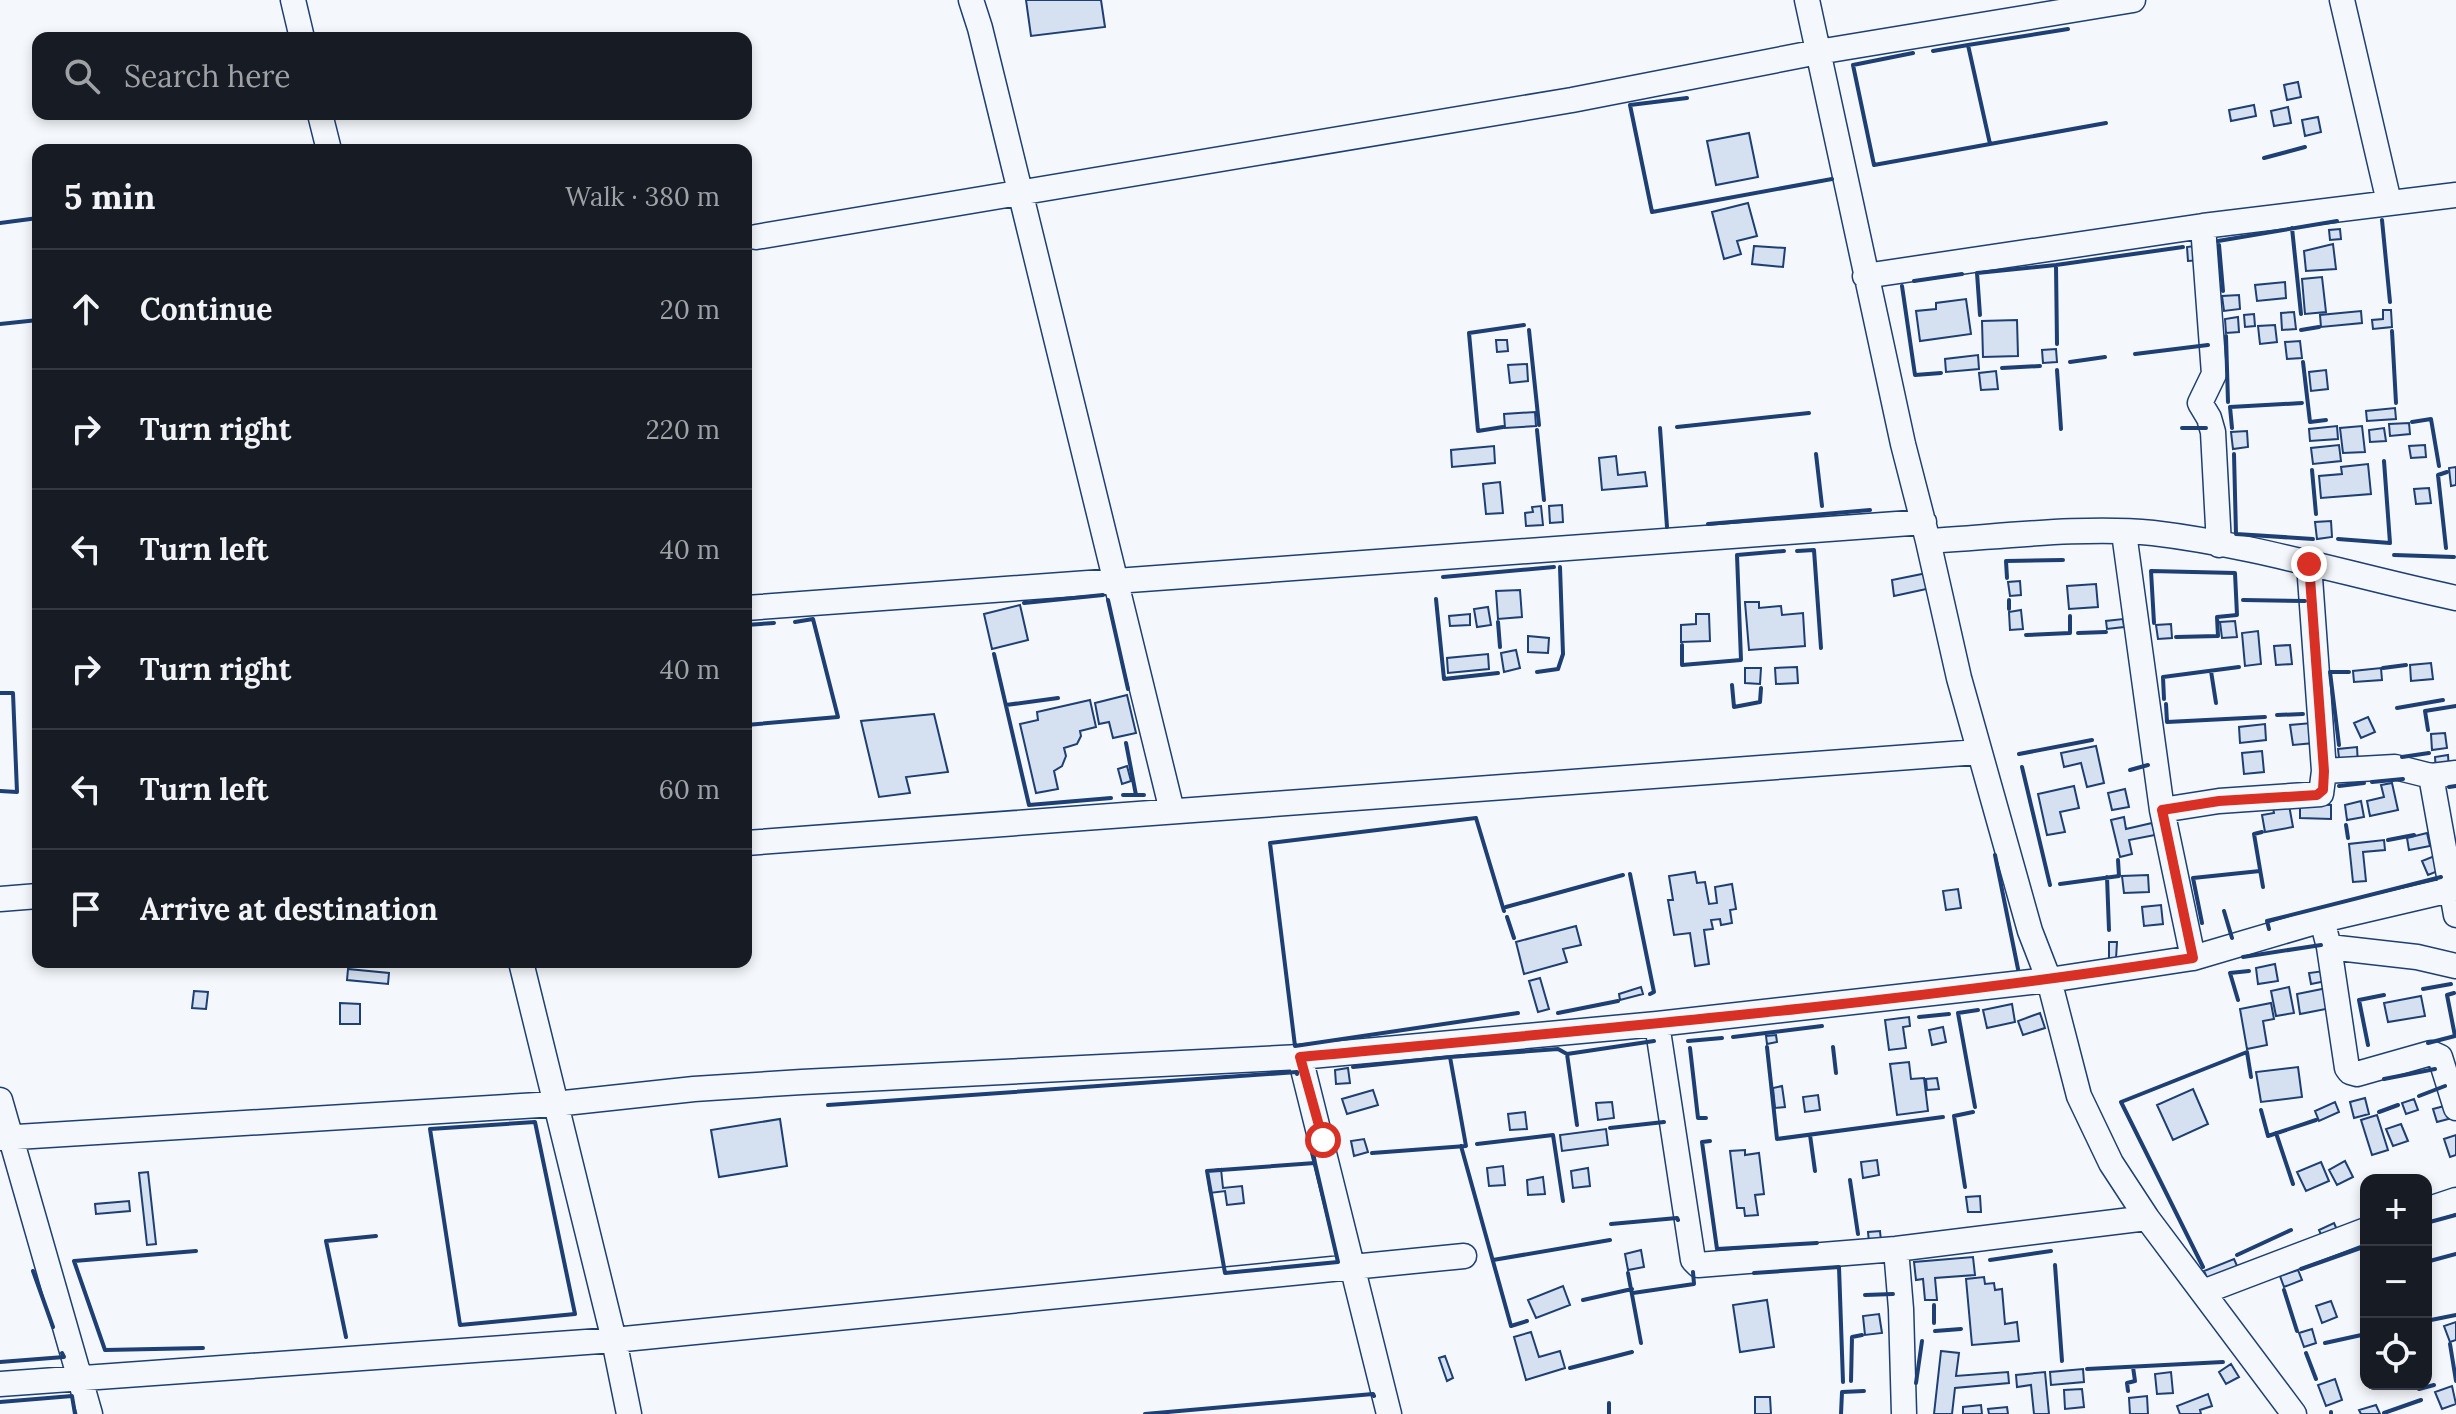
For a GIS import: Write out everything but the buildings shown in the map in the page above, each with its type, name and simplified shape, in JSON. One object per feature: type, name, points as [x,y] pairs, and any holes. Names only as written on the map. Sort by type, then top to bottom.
[{"type":"street","points":[[293,0],[301,32]]},
{"type":"street","points":[[971,0],[1172,811]]},
{"type":"street","points":[[1807,0],[1903,444],[1978,752],[2030,931],[2049,980],[2079,1096],[2111,1163],[2147,1218],[2294,1414]]},
{"type":"street","points":[[756,237],[1572,100],[1818,52],[2133,0]]},
{"type":"street","points":[[2342,0],[2389,202]]},
{"type":"street","points":[[322,120],[328,144]]},
{"type":"street","points":[[1865,276],[2203,226],[2456,195]]},
{"type":"street","points":[[2203,226],[2214,374],[2200,403],[2213,432],[2219,545]]},
{"type":"street","points":[[752,608],[1116,580],[1926,532],[2151,533],[2309,564],[2456,598]]},
{"type":"street","points":[[2124,533],[2162,810],[2193,958]]},
{"type":"street","points":[[2162,810],[2219,801],[2317,795],[2323,790],[2309,564]]},
{"type":"street","points":[[752,843],[1978,752]]},
{"type":"street","points":[[2324,771],[2395,767],[2431,776],[2456,773]]},
{"type":"street","points":[[2431,776],[2456,915]]},
{"type":"street","points":[[5,1137],[555,1104],[694,1089],[802,1082],[1300,1057],[1657,1024],[2049,980],[2193,958],[2322,920],[2450,890]]},
{"type":"street","points":[[0,899],[32,896]]},
{"type":"street","points":[[2322,920],[2329,947],[2347,1068],[2357,1074],[2431,1053],[2440,1057],[2456,1108]]},
{"type":"street","points":[[2329,947],[2417,957],[2456,966]]},
{"type":"street","points":[[522,968],[614,1340],[629,1414]]},
{"type":"street","points":[[1657,1024],[1693,1260],[1698,1265],[1896,1249],[2147,1218]]},
{"type":"street","points":[[1300,1057],[1389,1414]]},
{"type":"street","points":[[0,1100],[5,1137],[90,1414]]},
{"type":"street","points":[[2432,1208],[2456,1200]]},
{"type":"street","points":[[2203,1292],[2360,1232]]},
{"type":"street","points":[[1896,1249],[1904,1414]]},
{"type":"street","points":[[0,1384],[614,1340],[1464,1256]]},
{"type":"wall","points":[[1968,45],[2068,29]]},
{"type":"wall","points":[[1913,53],[1853,65],[1874,165],[1990,144],[1968,45],[1933,51]]},
{"type":"wall","points":[[1687,98],[1630,105],[1652,212],[1832,179]]},
{"type":"wall","points":[[1990,144],[2106,123]]},
{"type":"wall","points":[[2264,158],[2305,147]]},
{"type":"wall","points":[[0,223],[32,219]]},
{"type":"wall","points":[[2382,220],[2390,302]]},
{"type":"wall","points":[[2218,241],[2337,221]]},
{"type":"wall","points":[[2292,228],[2301,314]]},
{"type":"wall","points":[[2219,245],[2223,291]]},
{"type":"wall","points":[[1980,315],[1977,273],[2183,247]]},
{"type":"wall","points":[[2056,265],[2057,344]]},
{"type":"wall","points":[[1914,281],[1962,274]]},
{"type":"wall","points":[[1902,286],[1915,375],[1941,373]]},
{"type":"wall","points":[[0,324],[32,321]]},
{"type":"wall","points":[[1503,427],[1478,431],[1469,333],[1524,325]]},
{"type":"wall","points":[[2301,330],[2319,327]]},
{"type":"wall","points":[[1529,330],[1539,425]]},
{"type":"wall","points":[[2392,331],[2396,403]]},
{"type":"wall","points":[[2226,336],[2228,402]]},
{"type":"wall","points":[[2135,354],[2208,345]]},
{"type":"wall","points":[[2070,362],[2105,357]]},
{"type":"wall","points":[[2303,362],[2310,422],[2326,420]]},
{"type":"wall","points":[[2002,368],[2040,366]]},
{"type":"wall","points":[[2057,370],[2061,429]]},
{"type":"wall","points":[[2232,428],[2230,407],[2302,403]]},
{"type":"wall","points":[[1677,427],[1809,413]]},
{"type":"wall","points":[[2412,422],[2431,419],[2439,466]]},
{"type":"wall","points":[[1660,428],[1667,527]]},
{"type":"wall","points":[[2182,428],[2206,428]]},
{"type":"wall","points":[[1537,430],[1544,500]]},
{"type":"wall","points":[[1816,454],[1822,506]]},
{"type":"wall","points":[[2234,454],[2236,534],[2313,539]]},
{"type":"wall","points":[[2338,539],[2390,543],[2384,461]]},
{"type":"wall","points":[[2312,470],[2316,514]]},
{"type":"wall","points":[[2446,548],[2438,475],[2447,472]]},
{"type":"wall","points":[[1708,524],[1870,510]]},
{"type":"wall","points":[[1797,551],[1814,550],[1821,648]]},
{"type":"wall","points":[[1682,645],[1682,665],[1741,660],[1737,555],[1784,551]]},
{"type":"wall","points":[[2394,555],[2454,557]]},
{"type":"wall","points":[[2007,578],[2006,561],[2063,560]]},
{"type":"wall","points":[[1443,577],[1554,567]]},
{"type":"wall","points":[[1537,672],[1558,669],[1563,654],[1560,567]]},
{"type":"wall","points":[[2154,623],[2151,571],[2235,573],[2237,615],[2217,617],[2218,636],[2176,637]]},
{"type":"wall","points":[[1024,603],[1103,595]]},
{"type":"wall","points":[[1436,599],[1444,679],[1498,673]]},
{"type":"wall","points":[[1108,600],[1128,689]]},
{"type":"wall","points":[[2009,600],[2009,609]]},
{"type":"wall","points":[[2243,600],[2305,601]]},
{"type":"wall","points":[[2026,635],[2070,633],[2070,616]]},
{"type":"wall","points":[[752,724],[838,717],[813,619],[795,622]]},
{"type":"wall","points":[[1498,622],[1500,647]]},
{"type":"wall","points":[[752,625],[774,623]]},
{"type":"wall","points":[[2078,633],[2106,632]]},
{"type":"wall","points":[[994,654],[1029,805],[1111,798]]},
{"type":"wall","points":[[2383,668],[2406,665]]},
{"type":"wall","points":[[2164,699],[2163,677],[2239,667]]},
{"type":"wall","points":[[2211,671],[2216,703]]},
{"type":"wall","points":[[2339,745],[2330,672],[2349,672]]},
{"type":"wall","points":[[1732,685],[1734,707],[1760,702],[1761,688]]},
{"type":"wall","points":[[0,693],[13,693],[17,792],[0,791]]},
{"type":"wall","points":[[1006,705],[1058,698]]},
{"type":"wall","points":[[2397,708],[2443,700]]},
{"type":"wall","points":[[2166,704],[2167,722],[2265,717]]},
{"type":"wall","points":[[2428,730],[2425,711],[2456,706]]},
{"type":"wall","points":[[2277,715],[2303,714]]},
{"type":"wall","points":[[2019,754],[2092,740]]},
{"type":"wall","points":[[1126,743],[1136,795]]},
{"type":"wall","points":[[2402,757],[2429,753]]},
{"type":"wall","points":[[2130,770],[2148,765]]},
{"type":"wall","points":[[2022,767],[2050,885]]},
{"type":"wall","points":[[2372,782],[2403,779]]},
{"type":"wall","points":[[2339,786],[2364,783]]},
{"type":"wall","points":[[2449,787],[2456,786]]},
{"type":"wall","points":[[1123,795],[1144,795]]},
{"type":"wall","points":[[1504,911],[1476,818],[1270,843],[1295,1046],[1518,1013]]},
{"type":"wall","points":[[2346,825],[2348,838]]},
{"type":"wall","points":[[2262,832],[2254,834],[2263,887]]},
{"type":"wall","points":[[2388,840],[2414,835]]},
{"type":"wall","points":[[1995,855],[2018,969]]},
{"type":"wall","points":[[2060,884],[2119,876],[2118,860]]},
{"type":"wall","points":[[2202,923],[2193,878],[2260,871]]},
{"type":"wall","points":[[1630,874],[1654,992],[1650,994]]},
{"type":"wall","points":[[1506,907],[1623,875]]},
{"type":"wall","points":[[2107,877],[2109,930]]},
{"type":"wall","points":[[2269,929],[2267,921],[2441,877]]},
{"type":"wall","points":[[2224,911],[2232,938]]},
{"type":"wall","points":[[1507,917],[1514,938]]},
{"type":"wall","points":[[2243,957],[2321,945]]},
{"type":"wall","points":[[2238,1000],[2230,973],[2249,971]]},
{"type":"wall","points":[[2423,989],[2451,984]]},
{"type":"wall","points":[[2428,1043],[2455,1036],[2447,995],[2454,993]]},
{"type":"wall","points":[[2368,1045],[2359,1000],[2384,995]]},
{"type":"wall","points":[[1558,1013],[1618,1001]]},
{"type":"wall","points":[[1975,1107],[1958,1013],[1978,1010]]},
{"type":"wall","points":[[1919,1017],[1949,1014]]},
{"type":"wall","points":[[1733,1037],[1822,1026]]},
{"type":"wall","points":[[1688,1041],[1722,1038]]},
{"type":"wall","points":[[1372,1153],[1466,1146],[1450,1057],[1558,1049],[1567,1054],[1654,1041]]},
{"type":"wall","points":[[1767,1047],[1777,1139],[1943,1117]]},
{"type":"wall","points":[[1833,1047],[1836,1073]]},
{"type":"wall","points":[[1690,1048],[1698,1118],[1706,1118]]},
{"type":"wall","points":[[2203,1267],[2121,1102],[2247,1052],[2251,1077]]},
{"type":"wall","points":[[1567,1054],[1577,1125]]},
{"type":"wall","points":[[1353,1067],[1450,1057]]},
{"type":"wall","points":[[2384,1079],[2435,1069]]},
{"type":"wall","points":[[828,1105],[1297,1074]]},
{"type":"wall","points":[[2419,1096],[2445,1086]]},
{"type":"wall","points":[[2379,1112],[2398,1105]]},
{"type":"wall","points":[[2261,1110],[2268,1136],[2316,1120]]},
{"type":"wall","points":[[1965,1187],[1954,1116],[1973,1112]]},
{"type":"wall","points":[[535,1122],[575,1314],[460,1325],[430,1129],[535,1122]]},
{"type":"wall","points":[[1610,1128],[1664,1122]]},
{"type":"wall","points":[[2276,1133],[2293,1184]]},
{"type":"wall","points":[[1477,1144],[1553,1135],[1563,1201]]},
{"type":"wall","points":[[1810,1135],[1815,1171]]},
{"type":"wall","points":[[1310,1137],[1315,1163]]},
{"type":"wall","points":[[1710,1141],[1702,1142],[1717,1249],[1817,1243]]},
{"type":"wall","points":[[1461,1146],[1511,1326],[1527,1321]]},
{"type":"wall","points":[[1315,1163],[1338,1262],[1225,1273],[1207,1171],[1315,1163]]},
{"type":"wall","points":[[1850,1180],[1858,1234]]},
{"type":"wall","points":[[2432,1221],[2456,1215]]},
{"type":"wall","points":[[1611,1224],[1678,1220]]},
{"type":"wall","points":[[2237,1255],[2291,1230]]},
{"type":"wall","points":[[346,1337],[326,1241],[376,1236]]},
{"type":"wall","points":[[1493,1260],[1610,1240]]},
{"type":"wall","points":[[2301,1269],[2360,1248]]},
{"type":"wall","points":[[196,1251],[74,1261],[105,1350],[203,1348]]},
{"type":"wall","points":[[1990,1260],[2051,1251]]},
{"type":"wall","points":[[2432,1260],[2456,1254]]},
{"type":"wall","points":[[2055,1265],[2062,1361]]},
{"type":"wall","points":[[1754,1273],[1839,1267],[1843,1382]]},
{"type":"wall","points":[[33,1271],[53,1327]]},
{"type":"wall","points":[[1633,1293],[1694,1284],[1693,1272]]},
{"type":"wall","points":[[1628,1273],[1641,1343]]},
{"type":"wall","points":[[1583,1300],[1632,1289]]},
{"type":"wall","points":[[2284,1290],[2297,1331]]},
{"type":"wall","points":[[1865,1295],[1893,1294]]},
{"type":"wall","points":[[1934,1305],[1934,1323]]},
{"type":"wall","points":[[2432,1320],[2456,1315]]},
{"type":"wall","points":[[1935,1331],[1961,1329]]},
{"type":"wall","points":[[1851,1381],[1852,1337],[1862,1335]]},
{"type":"wall","points":[[2325,1343],[2360,1335]]},
{"type":"wall","points":[[1916,1383],[1922,1341]]},
{"type":"wall","points":[[2450,1344],[2456,1381]]},
{"type":"wall","points":[[1570,1368],[1632,1352]]},
{"type":"wall","points":[[0,1362],[64,1357],[62,1353]]},
{"type":"wall","points":[[2306,1353],[2316,1379]]},
{"type":"wall","points":[[2087,1369],[2223,1362]]},
{"type":"wall","points":[[2128,1391],[2127,1383],[2135,1381],[2133,1367]]},
{"type":"wall","points":[[1841,1414],[1842,1392],[1864,1391]]},
{"type":"wall","points":[[0,1402],[72,1396],[75,1414]]},
{"type":"wall","points":[[1145,1414],[1374,1396]]},
{"type":"wall","points":[[2384,1413],[2421,1400]]},
{"type":"wall","points":[[1609,1403],[1609,1414]]},
{"type":"route","points":[[1323,1140],[1300,1057],[1657,1024],[2049,980],[2193,958],[2162,810],[2219,801],[2317,795],[2323,790],[2309,564]]}]
